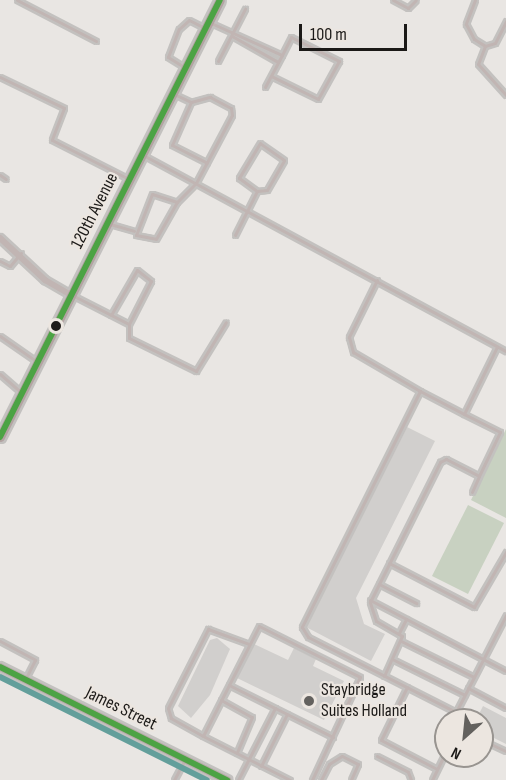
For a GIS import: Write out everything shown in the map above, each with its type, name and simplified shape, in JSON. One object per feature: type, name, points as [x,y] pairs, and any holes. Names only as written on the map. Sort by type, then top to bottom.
[{"type":"main road","name":"120th Avenue","points":[[0,437],[220,0]]},
{"type":"street","points":[[0,238],[21,253],[45,280],[71,295]]},
{"type":"street","name":"James Street","points":[[0,667],[227,780]]},
{"type":"lane","points":[[17,0],[96,40]]},
{"type":"lane","points":[[393,0],[408,8],[416,0]]},
{"type":"lane","points":[[475,0],[467,32],[485,46]]},
{"type":"lane","points":[[218,61],[245,9]]},
{"type":"lane","points":[[186,68],[168,57],[179,29],[189,20],[257,43],[282,55]]},
{"type":"lane","points":[[506,21],[495,43],[485,46],[477,64],[506,94]]},
{"type":"lane","points":[[232,34],[278,62]]},
{"type":"lane","points":[[265,87],[282,55],[296,37],[339,61],[318,99],[271,76]]},
{"type":"lane","points":[[254,49],[257,43]]},
{"type":"lane","points":[[0,77],[64,108],[52,140],[130,179]]},
{"type":"lane","points":[[173,93],[191,102]]},
{"type":"lane","points":[[107,224],[134,231],[152,242],[177,202],[196,183],[207,163],[231,108],[203,96],[191,102],[172,145],[207,163]]},
{"type":"lane","points":[[260,143],[284,160],[267,190],[256,191],[239,178],[260,143]]},
{"type":"lane","points":[[142,154],[506,351]]},
{"type":"lane","points":[[0,175],[6,179]]},
{"type":"lane","points":[[234,235],[256,191]]},
{"type":"lane","points":[[134,231],[152,194],[177,202]]},
{"type":"lane","points":[[0,261],[10,266],[21,253]]},
{"type":"lane","points":[[111,315],[133,271],[148,275],[151,280],[129,324],[129,338],[196,371],[226,322]]},
{"type":"lane","points":[[377,280],[349,337],[353,352],[420,391],[500,432],[472,492]]},
{"type":"lane","points":[[71,295],[129,324]]},
{"type":"lane","points":[[0,336],[37,362]]},
{"type":"lane","points":[[464,414],[497,347]]},
{"type":"lane","points":[[0,374],[22,393]]},
{"type":"lane","points":[[420,391],[302,627],[308,637],[448,708]]},
{"type":"lane","points":[[399,633],[375,621],[370,600],[440,462],[446,459],[479,476]]},
{"type":"lane","points":[[389,563],[474,606],[506,552]]},
{"type":"lane","points":[[379,584],[416,603]]},
{"type":"lane","points":[[370,600],[506,671]]},
{"type":"lane","points":[[458,708],[506,615]]},
{"type":"lane","points":[[384,676],[401,641],[399,633],[406,619]]},
{"type":"lane","points":[[203,736],[249,644],[263,625],[356,671],[360,682],[312,780]]},
{"type":"lane","points":[[249,644],[208,629],[167,711],[171,718],[203,736],[290,780]]},
{"type":"lane","points":[[0,641],[35,660],[26,680]]},
{"type":"lane","points":[[401,641],[474,677]]},
{"type":"lane","points":[[392,658],[465,695]]},
{"type":"lane","points":[[229,685],[333,737]]},
{"type":"lane","points":[[407,687],[381,740],[437,769],[432,780]]},
{"type":"lane","points":[[468,688],[506,708]]},
{"type":"lane","points":[[221,700],[252,717],[237,753]]},
{"type":"lane","points":[[238,780],[275,708]]},
{"type":"lane","points":[[261,766],[287,714]]},
{"type":"lane","points":[[321,780],[329,764],[342,756],[358,764],[351,780]]},
{"type":"lane","points":[[377,756],[408,772],[411,780]]},
{"type":"lane","points":[[174,780],[184,759]]},
{"type":"green space","points":[[506,429],[506,518],[471,500]]},
{"type":"green space","points":[[468,505],[504,523],[468,594],[432,576]]},
{"type":"building","points":[[407,427],[435,441],[356,598],[364,624],[385,634],[371,661],[306,627]]},
{"type":"building","points":[[217,638],[230,649],[210,695],[191,718],[178,706],[210,640]]},
{"type":"building","name":"Staybridge Suites Holland","points":[[254,644],[288,660],[294,648],[316,659],[313,666],[344,681],[324,720],[237,678]]},
{"type":"building","points":[[494,712],[506,718],[506,744],[494,738]]},
{"type":"transit line","points":[[0,437],[220,0]]},
{"type":"transit line","points":[[0,667],[227,780]]},
{"type":"transit line","points":[[0,677],[207,780]]},
{"type":"place","name":"Staybridge Suites Holland","points":[[309,701]]}]
